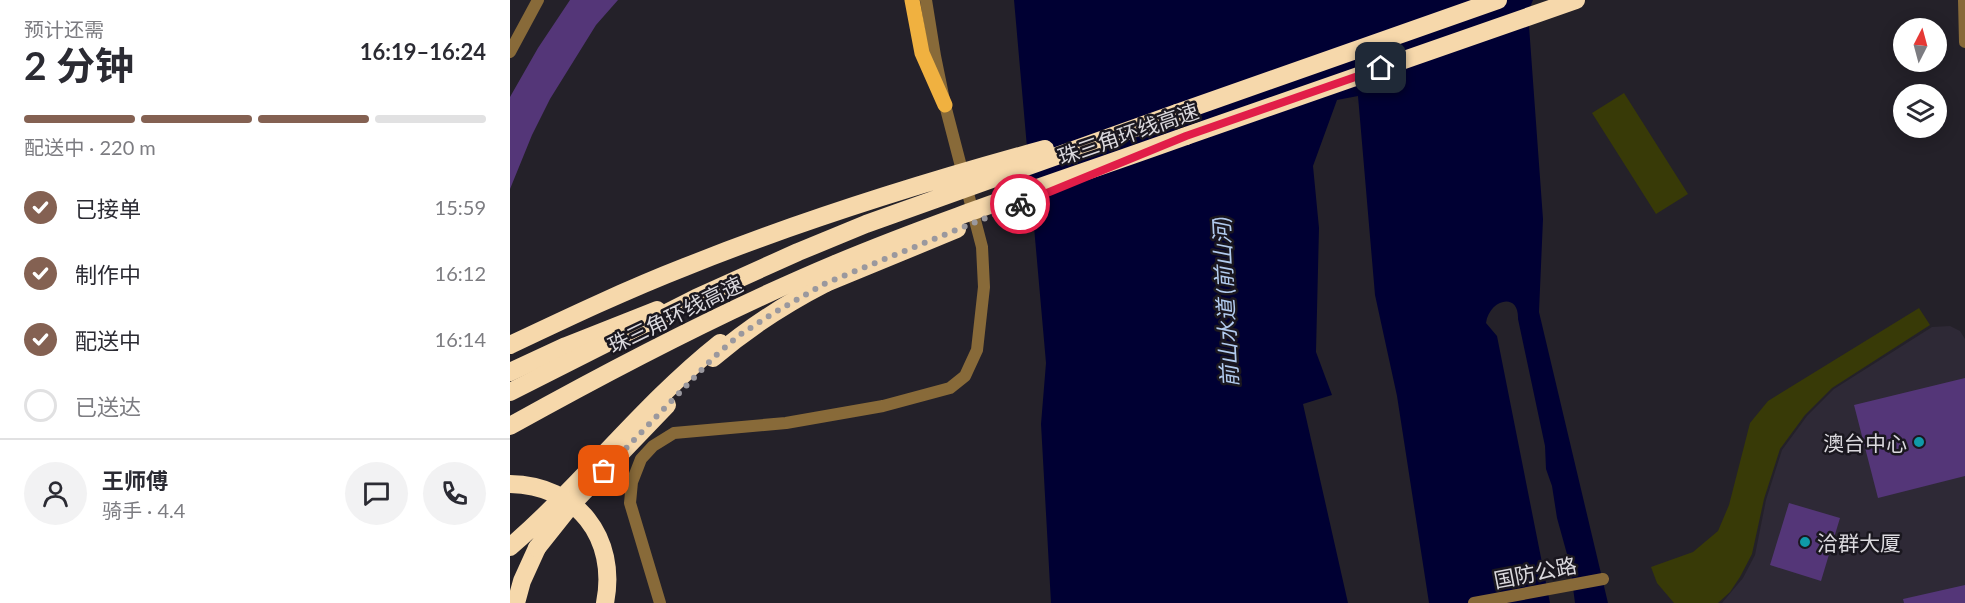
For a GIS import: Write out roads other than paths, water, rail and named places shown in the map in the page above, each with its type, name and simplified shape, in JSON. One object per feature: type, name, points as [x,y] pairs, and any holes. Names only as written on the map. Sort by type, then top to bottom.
[{"type":"highway","name":"珠三角环线高速","points":[[510,392],[686,303],[866,224],[1498,0]]},
{"type":"highway","name":"珠三角环线高速","points":[[510,426],[708,321],[836,264],[928,228],[1576,0]]},
{"type":"highway","points":[[510,345],[685,267],[826,215],[994,163],[1177,113]]},
{"type":"highway","points":[[510,547],[661,395],[707,353],[759,315],[826,283],[1186,136]]},
{"type":"highway","points":[[510,372],[566,346],[745,276]]},
{"type":"highway","points":[[516,603],[528,565],[548,533],[572,504],[681,390],[738,336],[799,297],[826,283]]},
{"type":"highway","points":[[510,484],[536,486],[557,493],[587,520],[599,540],[606,560],[608,588],[605,603]]},
{"type":"main road","points":[[912,0],[922,53],[945,105]]},
{"type":"street","points":[[510,52],[537,0]]},
{"type":"street","points":[[660,603],[630,503],[632,482],[641,459],[653,446],[674,433],[786,423],[883,406],[950,388],[965,376],[977,350],[984,287],[982,247],[945,105],[926,0]]},
{"type":"street","points":[[1964,0],[1965,42]]},
{"type":"street","name":"国防公路","points":[[1474,603],[1603,579]]},
{"type":"water","name":"前山水道 (前山河)","points":[[1014,0],[1533,0],[1528,12],[1543,219],[1539,312],[1608,603],[1575,603],[1570,565],[1546,469],[1545,446],[1517,310],[1514,305],[1504,302],[1492,309],[1486,323],[1497,336],[1550,603],[1429,603],[1397,396],[1375,295],[1358,96],[1337,100],[1313,166],[1319,228],[1316,352],[1332,395],[1303,404],[1348,603],[1051,603],[1041,424],[1046,363]]},
{"type":"place","name":"澳台中心","points":[[1919,442]]},
{"type":"place","name":"洽群大厦","points":[[1805,542]]}]
